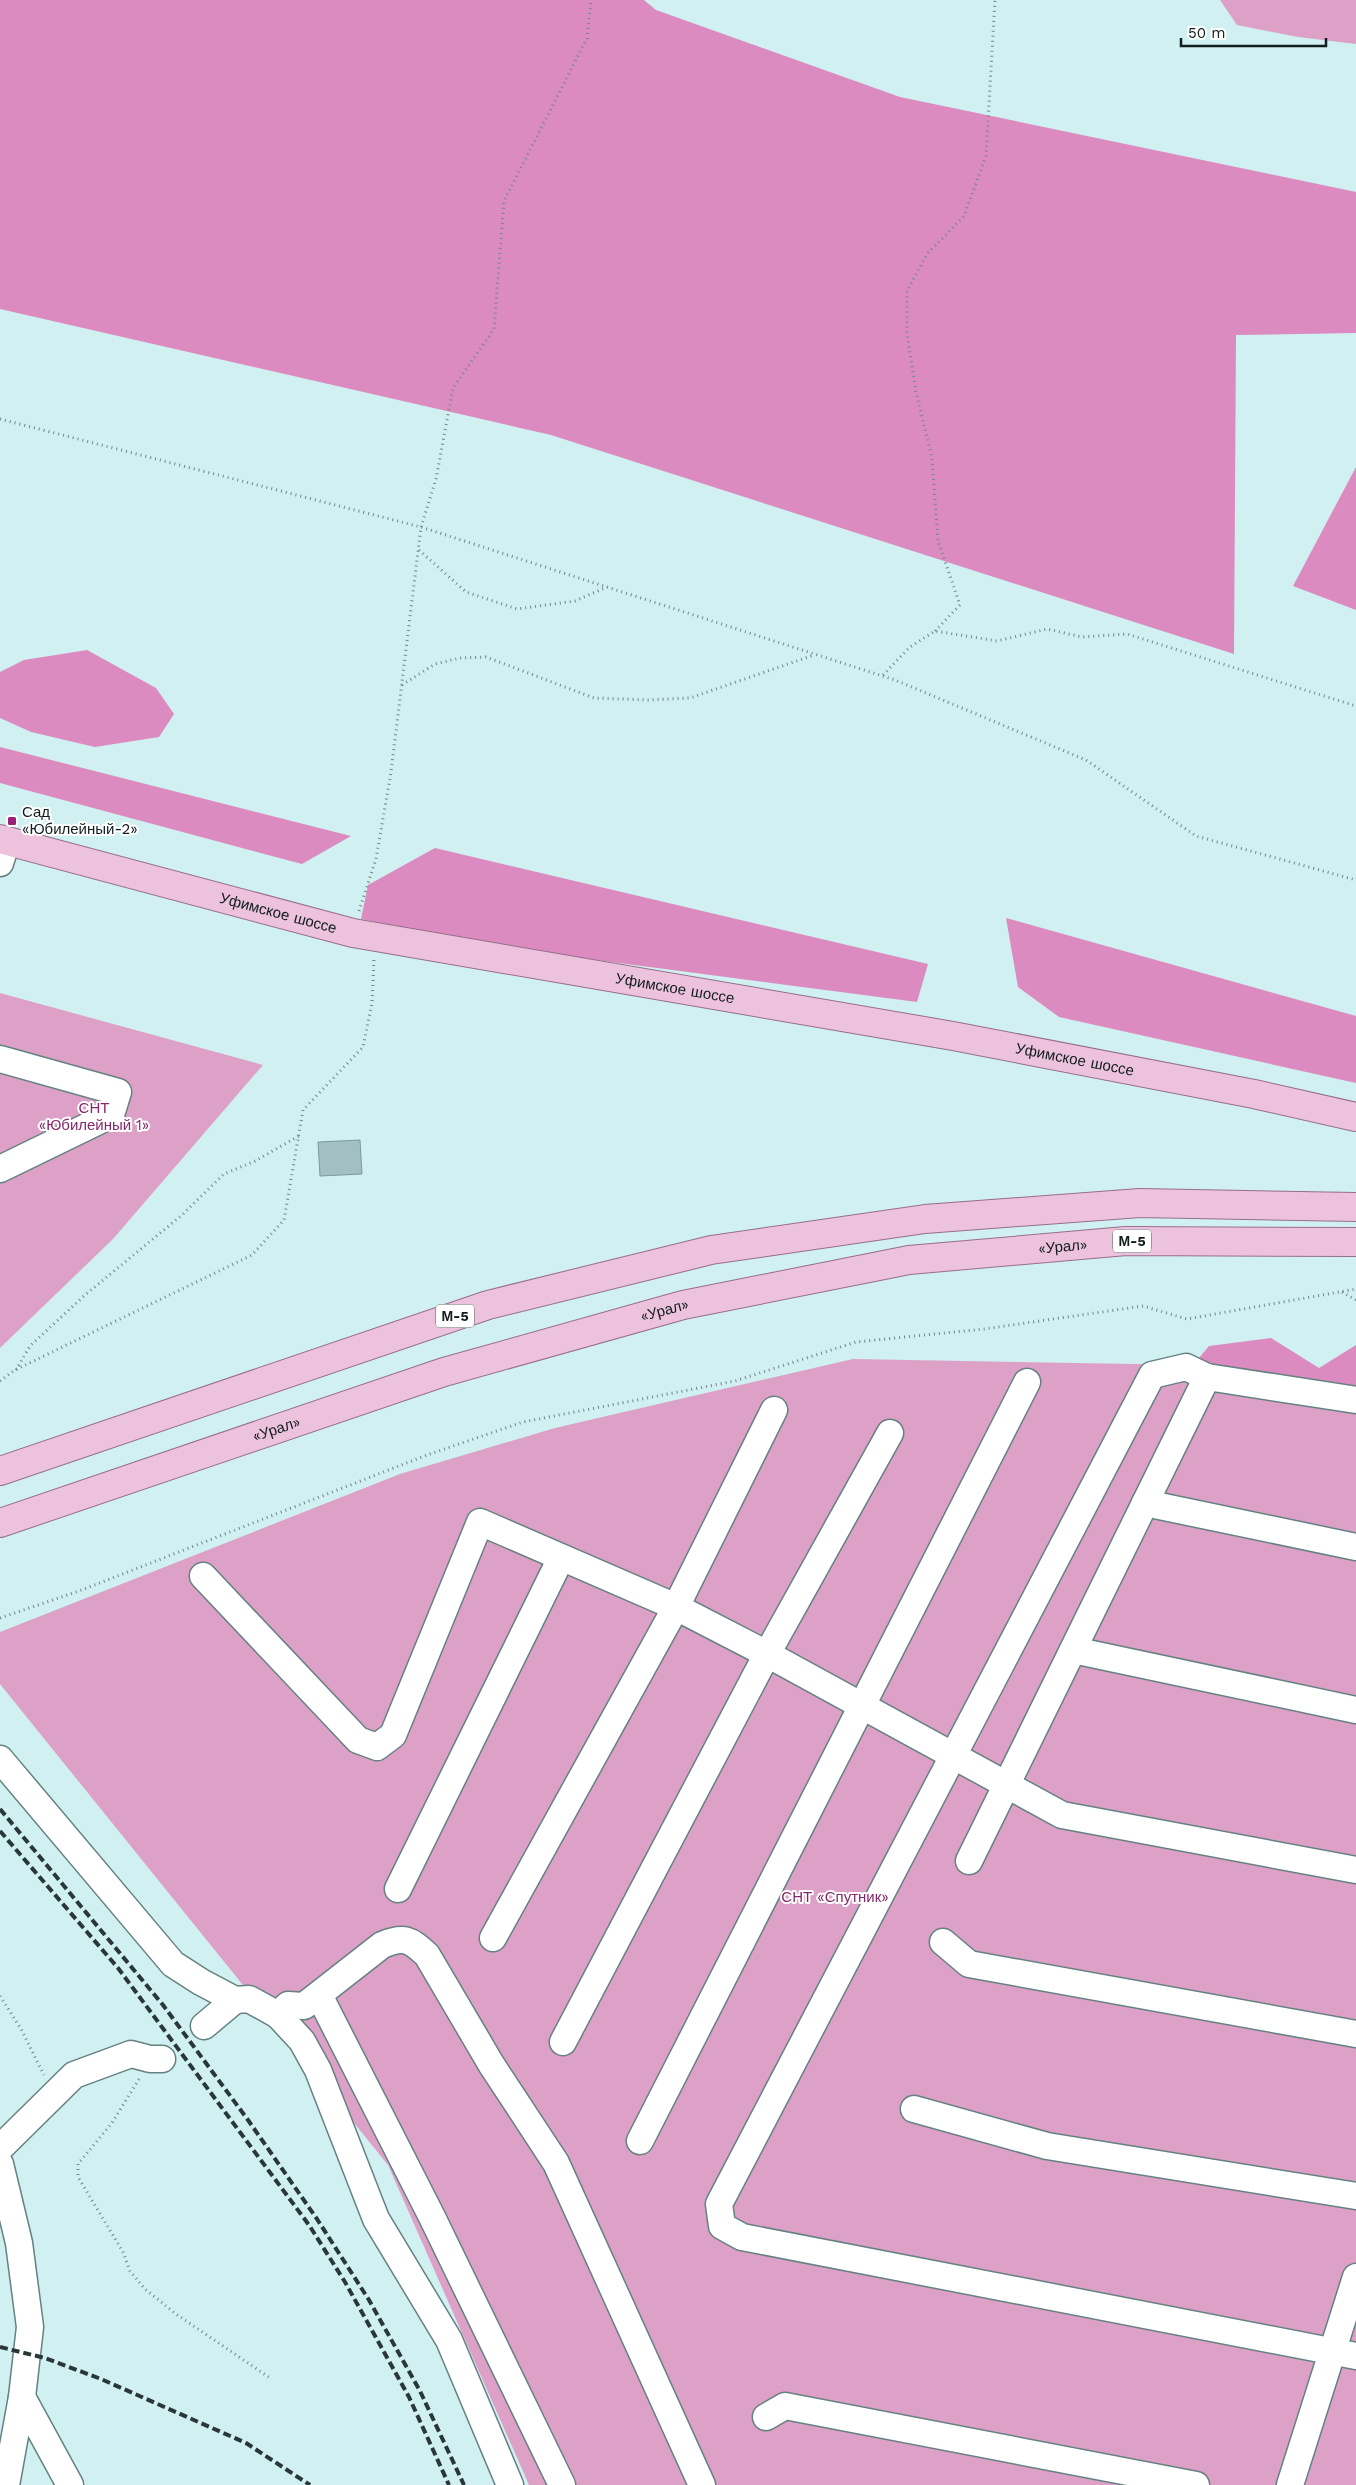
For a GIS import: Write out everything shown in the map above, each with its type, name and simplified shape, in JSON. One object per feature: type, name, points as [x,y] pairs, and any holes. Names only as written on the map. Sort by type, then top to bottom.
[{"type":"main road","name":"Уфимское шоссе","points":[[2,848],[364,936],[953,1036],[1254,1094],[1356,1117]]},
{"type":"main road","name":"М-5","points":[[0,1471],[488,1305],[712,1250],[925,1218],[1140,1203],[1356,1207]]},
{"type":"main road","name":"«Урал»","points":[[0,1524],[444,1372],[683,1305],[909,1260],[1126,1241],[1356,1242]]},
{"type":"street","points":[[0,1059],[118,1092],[111,1115],[0,1169]]},
{"type":"street","points":[[1344,2354],[742,2237],[722,2226],[719,2204],[1152,1375],[1186,1366],[1207,1378],[1356,1400]]},
{"type":"street","points":[[969,1861],[1207,1378]]},
{"type":"street","points":[[640,2140],[1027,1382]]},
{"type":"street","points":[[493,1938],[676,1607],[774,1410]]},
{"type":"street","points":[[562,2042],[767,1654],[890,1433]]},
{"type":"street","points":[[1145,1503],[1356,1546]]},
{"type":"street","points":[[203,1576],[358,1740],[377,1747],[393,1735],[480,1522],[676,1607],[862,1705],[1062,1815],[1356,1870]]},
{"type":"street","points":[[398,1889],[562,1558]]},
{"type":"street","points":[[1073,1650],[1356,1710]]},
{"type":"street","points":[[0,1759],[173,1964],[201,1982],[235,2000],[249,1999],[278,2015],[302,2041],[318,2070],[376,2220],[449,2340],[510,2485]]},
{"type":"street","points":[[278,2015],[288,2005],[304,2006],[382,1945],[396,1939],[412,1941],[427,1955],[491,2064],[556,2163],[702,2485]]},
{"type":"street","points":[[943,1942],[969,1964],[1356,2034]]},
{"type":"street","points":[[319,1995],[432,2217],[562,2485]]},
{"type":"street","points":[[204,2026],[235,2000]]},
{"type":"street","points":[[0,2148],[74,2075],[99,2064],[131,2054],[156,2059]]},
{"type":"street","points":[[914,2109],[1047,2146],[1356,2196]]},
{"type":"street","points":[[0,2164],[19,2243],[30,2327],[22,2397],[6,2485]]},
{"type":"street","points":[[1290,2485],[1344,2354],[1356,2277]]},
{"type":"street","points":[[22,2397],[70,2485]]},
{"type":"street","points":[[766,2417],[785,2406],[1196,2485]]},
{"type":"path","points":[[0,1381],[15,1370],[252,1255],[284,1220],[303,1110],[363,1047],[372,1003],[364,936],[391,772],[421,527],[436,479],[453,388],[494,329],[504,201],[587,38],[591,0]]},
{"type":"path","points":[[883,676],[910,647],[934,631],[960,606],[938,541],[932,458],[916,392],[907,334],[907,291],[927,254],[964,216],[986,156],[995,0]]},
{"type":"path","points":[[0,419],[421,527],[883,676],[1086,760],[1196,836],[1356,880]]},
{"type":"path","points":[[418,550],[466,592],[517,609],[575,601],[607,587]]},
{"type":"path","points":[[934,631],[997,641],[1047,629],[1082,637],[1127,634],[1356,706]]},
{"type":"path","points":[[402,685],[435,664],[460,658],[486,657],[594,698],[690,698],[816,654]]},
{"type":"path","points":[[15,1370],[30,1346],[85,1295],[182,1215],[224,1174],[255,1161],[299,1136]]},
{"type":"path","points":[[0,1618],[79,1591],[419,1458],[523,1422],[735,1381],[856,1342],[984,1329],[1143,1306],[1187,1319],[1356,1289]]},
{"type":"path","points":[[1342,1292],[1356,1300]]},
{"type":"path","points":[[0,1996],[21,2029],[54,2093]]},
{"type":"path","points":[[156,2059],[112,2123],[78,2164],[78,2177],[123,2252],[130,2271],[145,2289],[176,2314],[270,2378]]},
{"type":"green space","points":[[1220,0],[1356,0],[1356,44],[1298,37],[1237,25]]},
{"type":"green space","name":"СНТ «Юбилейный 1»","points":[[0,993],[263,1065],[113,1239],[0,1348]]},
{"type":"green space","name":"СНТ «Спутник»","points":[[853,1359],[1193,1365],[1356,1383],[1356,2485],[529,2485],[388,2165],[0,1684],[0,1632],[400,1474],[555,1428]]},
{"type":"shaded area","points":[[0,0],[644,0],[656,10],[900,97],[1356,192],[1356,333],[1236,335],[1234,654],[551,435],[0,309]]},
{"type":"shaded area","points":[[1356,467],[1356,610],[1293,586]]},
{"type":"shaded area","points":[[87,650],[156,688],[174,714],[159,737],[95,747],[31,732],[0,718],[0,672],[24,660]]},
{"type":"shaded area","points":[[0,747],[351,836],[302,864],[0,783]]},
{"type":"shaded area","points":[[435,848],[928,964],[917,1002],[497,947],[361,919],[368,885]]},
{"type":"shaded area","points":[[1006,918],[1356,1016],[1356,1083],[1059,1017],[1018,987]]},
{"type":"shaded area","points":[[1271,1338],[1319,1368],[1356,1345],[1356,1395],[1193,1365],[1209,1346]]},
{"type":"building","points":[[360,1140],[362,1174],[320,1176],[318,1142]]},
{"type":"railway","points":[[0,1809],[163,2005],[248,2120],[317,2219],[369,2300],[420,2391],[464,2485]]},
{"type":"railway","points":[[0,1831],[118,1968],[309,2225],[345,2282],[409,2397],[449,2485]]},
{"type":"railway","points":[[0,2347],[45,2358],[101,2379],[246,2443],[310,2485]]},
{"type":"place","name":"Сад «Юбилейный-2»","points":[[12,821]]}]
